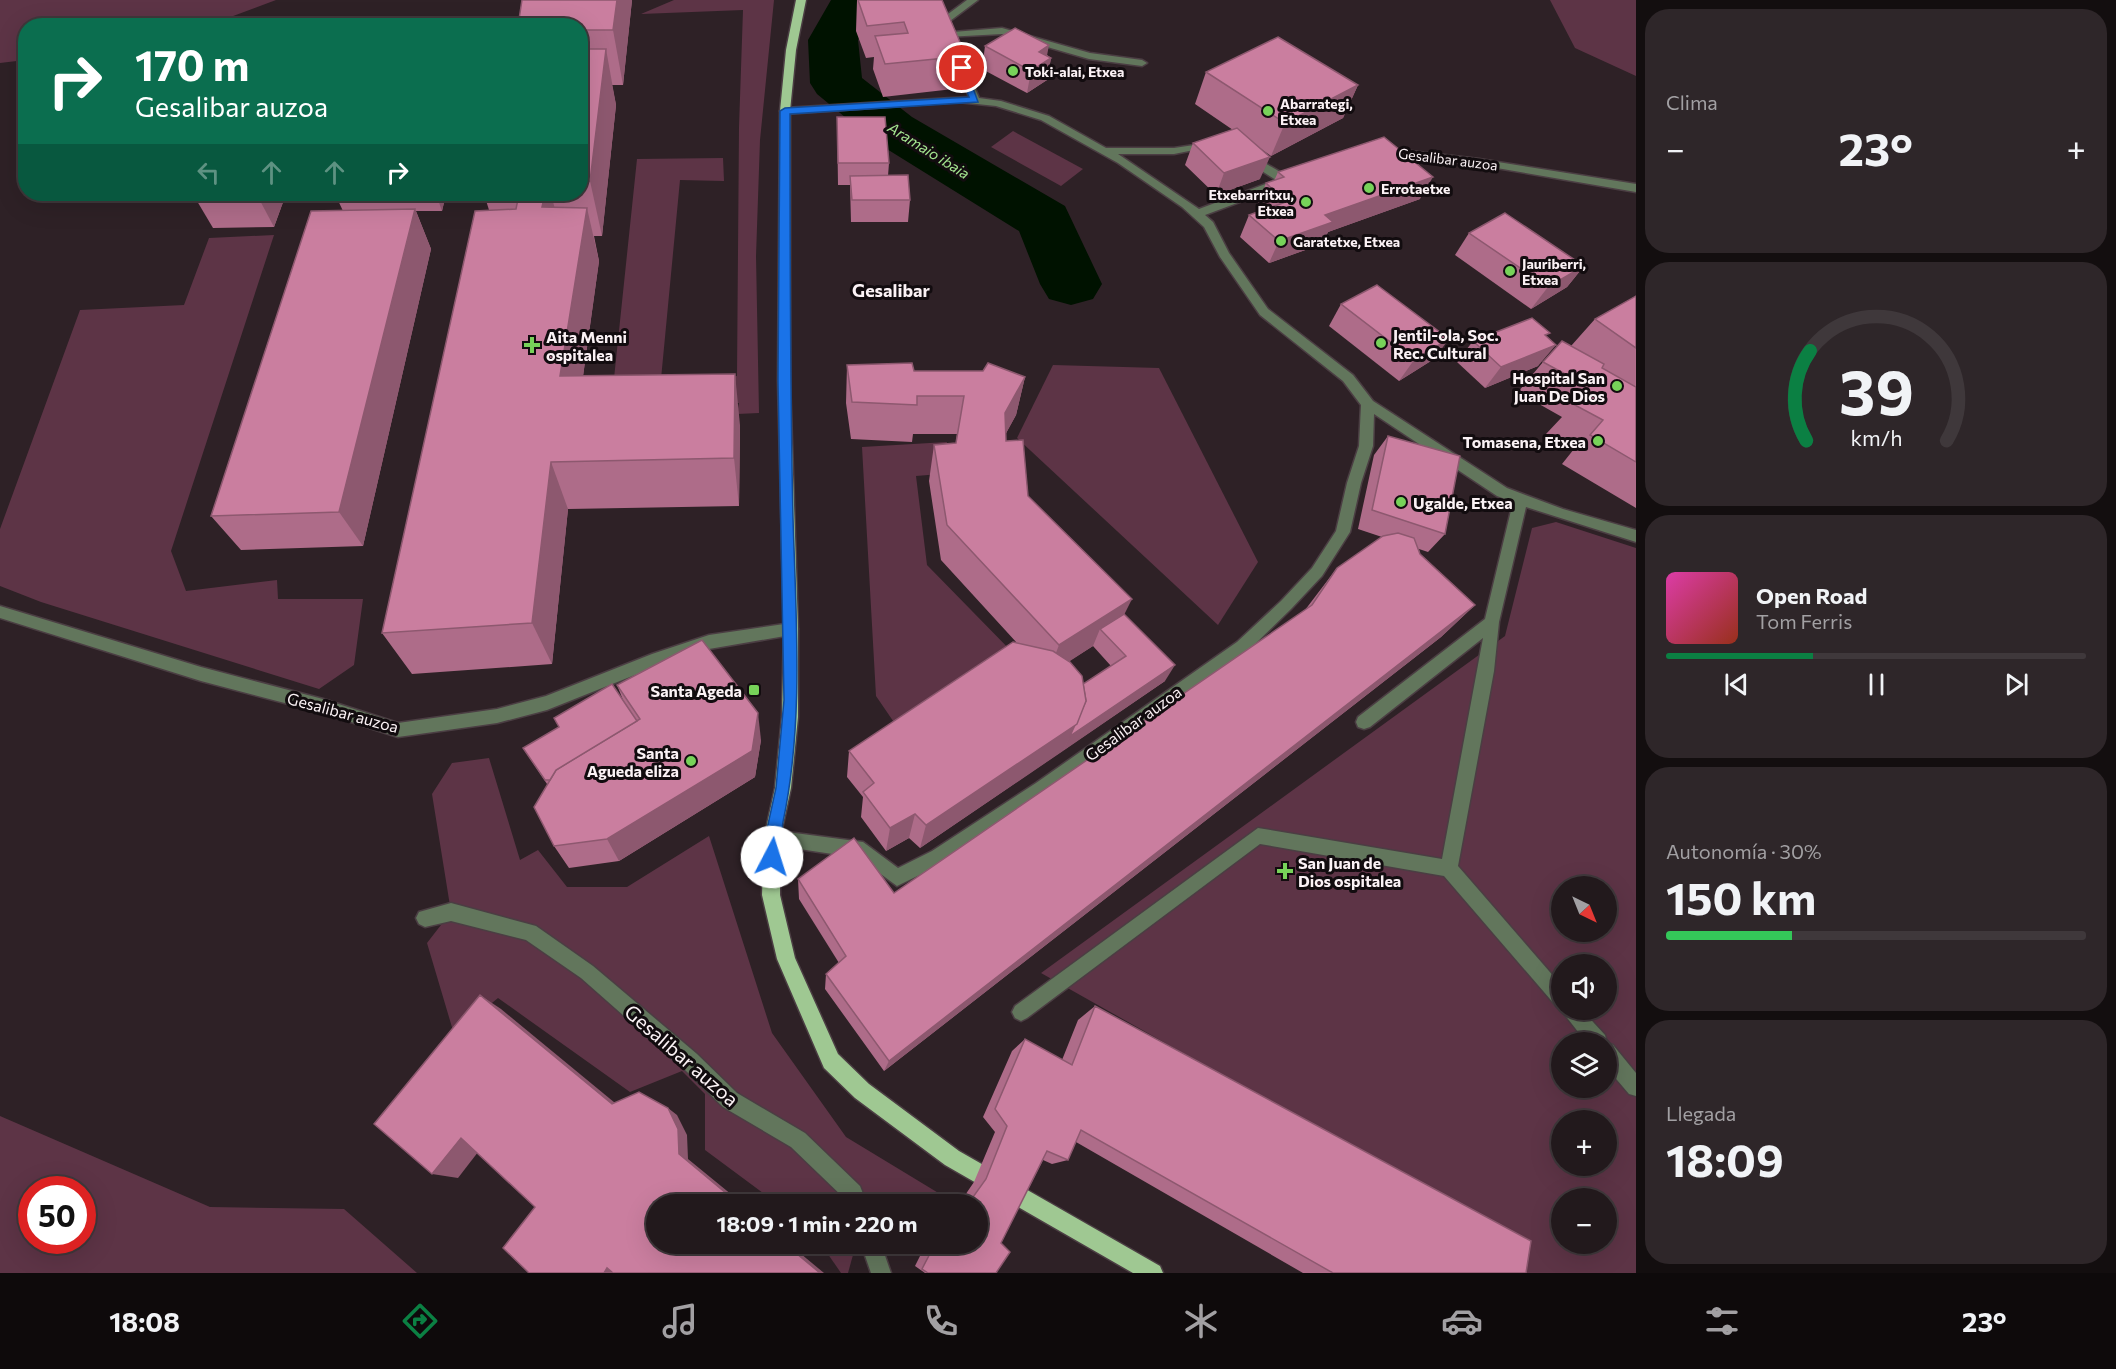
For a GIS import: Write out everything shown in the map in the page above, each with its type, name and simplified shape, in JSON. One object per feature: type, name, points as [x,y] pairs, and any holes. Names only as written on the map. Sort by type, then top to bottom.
[{"type":"main road","points":[[801,0],[790,50],[785,111],[784,381],[791,629],[790,717],[783,788],[772,838],[771,895],[786,959],[831,1061],[862,1091],[952,1158],[1154,1273]]},
{"type":"street","points":[[973,0],[945,20],[975,100]]},
{"type":"street","points":[[949,35],[1002,31],[1089,56],[1142,63]]},
{"type":"street","points":[[785,111],[975,100],[1045,118],[1170,192],[1198,214],[1209,225],[1224,254],[1264,312],[1348,378],[1368,404],[1502,492],[1636,536]]},
{"type":"street","points":[[1103,151],[1174,151],[1222,142]]},
{"type":"street","name":"Gesalibar auzoa","points":[[1367,152],[1387,151],[1479,162],[1636,188]]},
{"type":"street","points":[[1198,214],[1290,179],[1240,153]]},
{"type":"street","name":"Gesalibar auzoa","points":[[772,838],[863,850],[897,878],[938,857],[1042,788],[1242,647],[1317,572],[1343,532],[1354,483],[1366,446],[1368,404]]},
{"type":"street","points":[[1449,868],[1486,671],[1492,622],[1521,499]]},
{"type":"street","name":"Gesalibar auzoa","points":[[0,612],[201,674],[323,706],[398,730],[497,716],[546,703],[657,659],[709,642],[791,629]]},
{"type":"street","points":[[1364,722],[1492,622]]},
{"type":"street","points":[[1022,1012],[1258,836],[1449,868],[1551,987]]},
{"type":"street","name":"Gesalibar auzoa","points":[[425,918],[452,912],[530,932],[586,972],[690,1061],[730,1100],[798,1140],[853,1194]]},
{"type":"street","points":[[1579,1020],[1589,1032]]},
{"type":"street","points":[[1617,1065],[1636,1087]]},
{"type":"street","points":[[874,1254],[881,1273]]},
{"type":"shaded area","points":[[0,0],[276,0],[228,18],[18,18],[18,61],[0,63]]},
{"type":"shaded area","points":[[674,0],[774,0],[760,140],[756,256],[759,413],[737,414],[739,403],[611,407],[637,159],[723,158],[724,181],[680,180],[661,379],[737,376],[739,127],[743,10],[641,14]]},
{"type":"shaded area","points":[[1550,0],[1636,0],[1636,76],[1575,48]]},
{"type":"shaded area","points":[[1013,131],[1083,169],[1061,186],[991,147]]},
{"type":"shaded area","points":[[274,235],[171,551],[186,591],[277,580],[278,599],[363,599],[354,665],[319,689],[41,602],[0,586],[0,529],[80,310],[184,305],[209,238]]},
{"type":"shaded area","points":[[1053,365],[1159,368],[1258,562],[1218,625],[1017,438]]},
{"type":"shaded area","points":[[947,442],[940,474],[916,476],[927,565],[1016,656],[902,734],[876,696],[862,447]]},
{"type":"shaded area","points":[[1556,522],[1636,548],[1636,1273],[1496,1273],[1506,1235],[1041,973],[1505,636],[1532,528]]},
{"type":"shaded area","points":[[489,758],[520,860],[538,850],[567,887],[627,887],[709,836],[772,1033],[846,1137],[940,1194],[764,1194],[705,1150],[705,1094],[682,1071],[630,1092],[498,998],[454,1034],[427,943],[451,912],[432,794],[452,763]]},
{"type":"shaded area","points":[[0,1116],[210,1207],[344,1209],[417,1273],[0,1273]]},
{"type":"shaded area","points":[[828,1254],[853,1254],[848,1273],[841,1273]]},
{"type":"building","points":[[522,0],[617,0],[613,30],[588,30],[588,18],[519,18]]},
{"type":"building","points":[[858,0],[942,0],[966,56],[885,64],[875,36],[908,33],[904,22],[867,26]]},
{"type":"building","points":[[1015,28],[1049,45],[1039,52],[1051,58],[1031,71],[985,46]]},
{"type":"building","points":[[1278,37],[1358,85],[1285,123],[1206,72]]},
{"type":"building","points":[[588,49],[606,49],[590,181],[588,181]]},
{"type":"building","points":[[837,117],[885,117],[889,163],[838,163]]},
{"type":"building","points":[[1237,128],[1270,157],[1224,173],[1193,143]]},
{"type":"building","points":[[1384,137],[1433,177],[1325,215],[1333,222],[1279,241],[1249,215],[1286,202],[1266,183],[1284,177],[1278,172]]},
{"type":"building","points":[[908,175],[910,200],[852,200],[850,176]]},
{"type":"building","name":"Aita Menni ospitalea","points":[[518,201],[543,201],[542,207],[587,208],[560,376],[735,374],[734,458],[551,462],[532,623],[382,633],[475,211],[516,209]]},
{"type":"building","points":[[415,209],[339,512],[211,516],[311,211]]},
{"type":"building","points":[[1505,213],[1584,266],[1548,287],[1469,233]]},
{"type":"building","points":[[1377,285],[1449,339],[1414,360],[1341,304]]},
{"type":"building","points":[[1636,296],[1636,348],[1595,319]]},
{"type":"building","points":[[1532,318],[1550,333],[1545,335],[1556,345],[1501,367],[1473,341]]},
{"type":"building","points":[[1562,341],[1604,364],[1602,368],[1636,387],[1636,462],[1590,435],[1603,420],[1573,404],[1589,387],[1543,362]]},
{"type":"building","points":[[912,363],[914,371],[983,371],[988,363],[1025,377],[1005,413],[1006,441],[1023,440],[1028,496],[1132,599],[1059,645],[947,525],[934,445],[956,443],[964,396],[917,396],[917,405],[852,402],[847,365]]},
{"type":"building","points":[[1388,436],[1460,456],[1445,534],[1372,510]]},
{"type":"building","points":[[1398,533],[1414,538],[1420,554],[1475,605],[889,1061],[826,974],[846,956],[798,879],[854,838],[894,893],[1312,605],[1337,568],[1383,536]]},
{"type":"building","points":[[1124,614],[1175,665],[1070,736],[1086,701],[1083,684],[1126,656],[1100,629]]},
{"type":"building","name":"Santa Agueda eliza","points":[[702,640],[758,713],[752,751],[607,839],[554,846],[534,807],[556,770],[640,719],[617,685]]},
{"type":"building","points":[[1013,642],[1053,651],[1070,662],[1082,676],[1086,701],[1077,724],[926,825],[915,814],[890,828],[863,792],[874,783],[849,751]]},
{"type":"building","points":[[612,684],[637,721],[556,770],[550,780],[545,780],[523,748],[559,727],[554,718]]},
{"type":"building","points":[[480,995],[612,1104],[639,1092],[668,1108],[678,1129],[679,1154],[727,1194],[646,1194],[646,1254],[797,1254],[820,1273],[613,1273],[607,1268],[604,1273],[529,1273],[503,1248],[535,1207],[461,1138],[432,1174],[374,1124]]},
{"type":"building","points":[[1095,1006],[1531,1241],[1526,1273],[1333,1273],[1081,1130],[1068,1160],[1047,1151],[1001,1243],[1010,1252],[996,1273],[928,1273],[922,1269],[930,1254],[988,1254],[988,1194],[975,1194],[986,1179],[1007,1126],[995,1109],[1025,1039],[1072,1065]]},
{"type":"waterway","name":"Aramaio ibaia","points":[[855,0],[833,40],[836,83],[893,129],[1044,220],[1071,284]]},
{"type":"place","name":"Toki-alai, Etxea","points":[[1013,71]]},
{"type":"place","name":"Abarrategi, Etxea","points":[[1268,111]]},
{"type":"place","name":"Errotaetxe","points":[[1369,188]]},
{"type":"place","name":"Etxebarritxu, Etxea","points":[[1306,202]]},
{"type":"place","name":"Garatetxe, Etxea","points":[[1281,241]]},
{"type":"place","name":"Jauriberri, Etxea","points":[[1510,271]]},
{"type":"place","name":"Jentil-ola, Soc. Rec. Cultural","points":[[1381,343]]},
{"type":"place","name":"Aita Menni ospitalea","points":[[532,345]]},
{"type":"place","name":"Hospital San Juan De Dios","points":[[1617,386]]},
{"type":"place","name":"Tomasena, Etxea","points":[[1598,441]]},
{"type":"place","name":"Ugalde, Etxea","points":[[1401,502]]},
{"type":"place","name":"Santa Ageda","points":[[754,690]]},
{"type":"place","name":"Santa Agueda eliza","points":[[691,761]]},
{"type":"place","name":"San Juan de Dios ospitalea","points":[[1285,871]]},
{"type":"district","name":"Gesalibar","points":[[891,290]]},
{"type":"route","points":[[772,857],[772,838],[783,788],[791,700],[784,381],[785,111],[958,99],[975,100],[962,68]]}]
